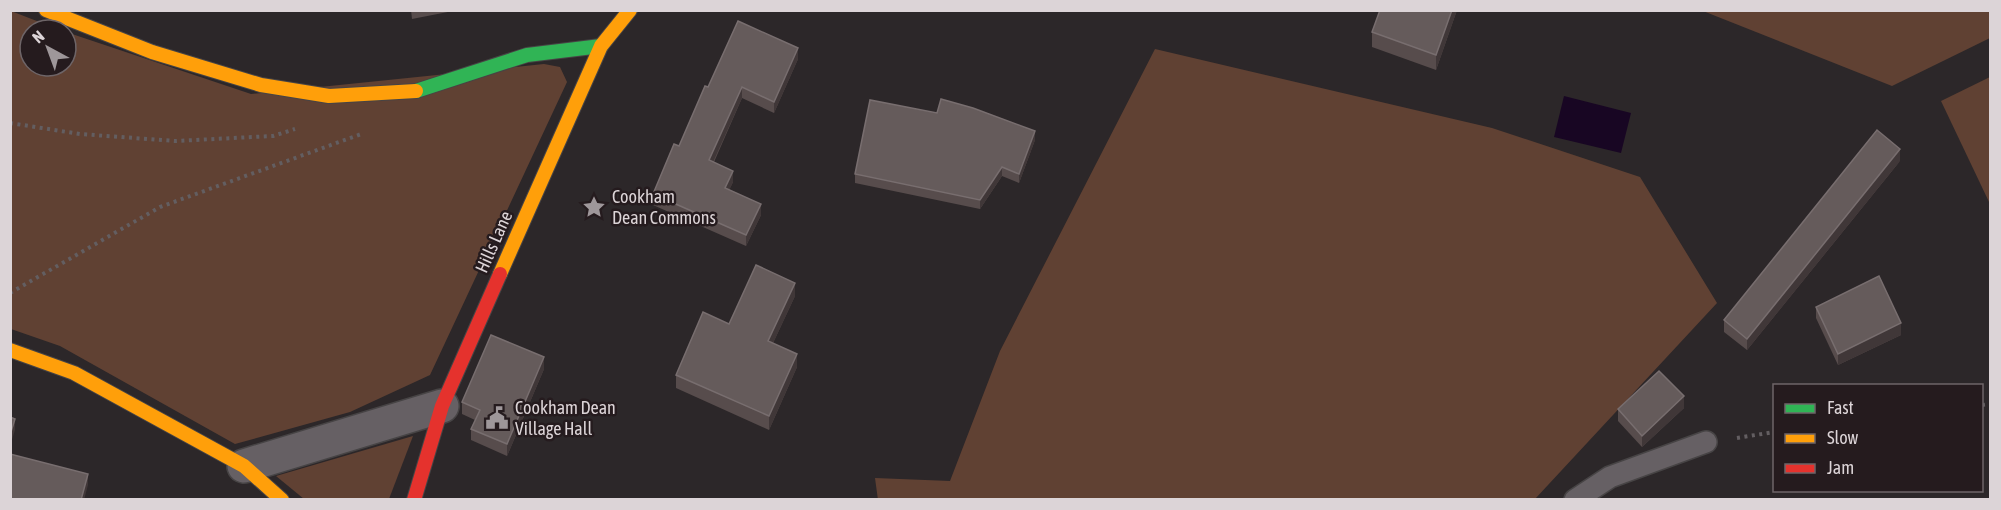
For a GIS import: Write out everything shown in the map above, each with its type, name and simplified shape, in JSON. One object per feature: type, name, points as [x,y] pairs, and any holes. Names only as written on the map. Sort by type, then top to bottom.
[{"type":"street","points":[[46,10],[152,52],[261,85],[329,96],[412,92],[527,55],[601,46]]},
{"type":"street","name":"Hills Lane","points":[[414,500],[442,406],[601,46],[630,10]]},
{"type":"street","points":[[10,350],[74,373],[244,466],[282,500]]},
{"type":"street","points":[[244,466],[442,406]]},
{"type":"lane","points":[[1575,500],[1610,477],[1706,442]]},
{"type":"path","points":[[1210,10],[1285,10]]},
{"type":"path","points":[[10,123],[80,134],[175,141],[273,136],[305,126]]},
{"type":"path","points":[[10,293],[160,207],[369,131]]},
{"type":"path","points":[[1706,442],[1773,432]]},
{"type":"shaded area","points":[[11,11],[29,18],[18,18],[18,78],[78,78],[78,36],[251,94],[544,64],[560,67],[567,82],[430,375],[350,412],[235,444],[60,346],[11,329]]},
{"type":"shaded area","points":[[1703,11],[1990,11],[1990,38],[1892,86]]},
{"type":"shaded area","points":[[1155,49],[1492,128],[1640,177],[1717,303],[1535,499],[878,500],[875,478],[950,481],[1000,351]]},
{"type":"shaded area","points":[[1990,77],[1990,204],[1941,101]]},
{"type":"shaded area","points":[[1564,96],[1631,113],[1621,153],[1554,137]]},
{"type":"shaded area","points":[[413,436],[389,499],[304,499],[276,476]]},
{"type":"building","points":[[1380,10],[1452,10],[1436,55],[1372,32]]},
{"type":"building","points":[[738,21],[798,48],[774,102],[742,87],[709,160],[733,171],[725,188],[761,204],[746,235],[653,194],[674,144],[679,146],[705,86],[708,87]]},
{"type":"building","points":[[941,99],[1035,131],[1019,174],[1002,167],[980,200],[855,174],[870,100],[937,113]]},
{"type":"building","points":[[1877,130],[1900,149],[1747,339],[1724,320]]},
{"type":"building","points":[[756,265],[795,283],[768,341],[797,354],[769,416],[676,375],[703,312],[729,324]]},
{"type":"building","points":[[1879,276],[1901,323],[1838,354],[1816,307]]},
{"type":"building","name":"Cookham Dean Village Hall","points":[[491,335],[544,357],[507,444],[471,429],[480,410],[462,402]]},
{"type":"building","points":[[1659,371],[1684,396],[1642,436],[1618,409]]},
{"type":"building","points":[[10,417],[15,419],[10,435]]},
{"type":"building","points":[[10,454],[88,474],[81,500],[10,500]]},
{"type":"traffic: fast","points":[[416,91],[527,55],[601,46]]},
{"type":"traffic: slow","points":[[46,10],[152,52],[261,85],[329,96],[416,91]]},
{"type":"traffic: slow","points":[[500,274],[601,46],[630,10]]},
{"type":"traffic: slow","points":[[10,350],[74,373],[244,466],[282,500]]},
{"type":"traffic: jam","points":[[414,500],[442,406],[500,274]]},
{"type":"place","name":"Cookham Dean Commons","points":[[594,207]]},
{"type":"place","name":"Cookham Dean Village Hall","points":[[497,418]]}]
